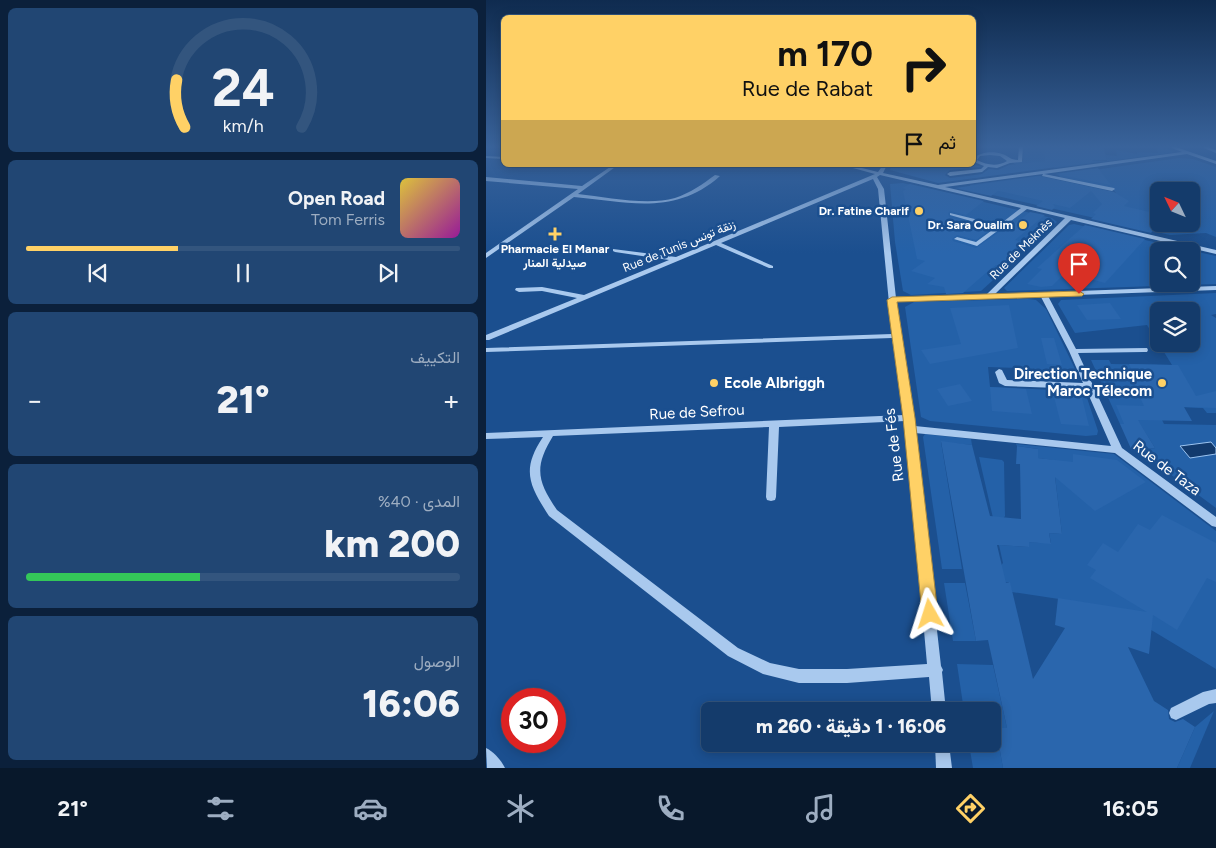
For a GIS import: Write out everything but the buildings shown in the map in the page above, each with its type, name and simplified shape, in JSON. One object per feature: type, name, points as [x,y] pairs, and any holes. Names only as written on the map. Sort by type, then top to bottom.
[{"type":"street","points":[[524,182],[584,188]]},
{"type":"street","points":[[486,256],[593,182]]},
{"type":"street","points":[[573,195],[668,202],[685,196],[708,182]]},
{"type":"street","name":"Rue de Tunis زنقة تونس","points":[[486,338],[861,182]]},
{"type":"street","name":"Rue de Fés","points":[[878,182],[896,336],[909,418],[939,702]]},
{"type":"street","points":[[913,182],[1216,252]]},
{"type":"street","points":[[935,186],[968,182]]},
{"type":"street","points":[[1076,182],[1112,189]]},
{"type":"street","points":[[957,239],[977,244],[1025,208]]},
{"type":"street","points":[[952,214],[1000,227]]},
{"type":"street","name":"Rue de Meknès","points":[[988,297],[1069,218]]},
{"type":"street","points":[[717,243],[771,267]]},
{"type":"street","points":[[615,250],[678,259]]},
{"type":"street","points":[[892,300],[1044,296],[1216,288]]},
{"type":"street","points":[[519,290],[542,289],[586,297]]},
{"type":"street","name":"Rue de Taza","points":[[1044,296],[1073,351],[1118,450],[1216,523]]},
{"type":"street","points":[[486,350],[896,336]]},
{"type":"street","points":[[1073,351],[1144,350]]},
{"type":"street","points":[[1000,372],[1002,382],[1005,383],[1089,386]]},
{"type":"street","name":"Rue de Sefrou","points":[[486,436],[909,418]]},
{"type":"street","points":[[771,497],[774,424]]},
{"type":"street","points":[[910,429],[1118,450]]},
{"type":"street","points":[[550,434],[537,452],[533,468],[538,491],[553,513],[733,652],[768,669],[799,676],[847,676],[936,670]]},
{"type":"street","points":[[1176,713],[1208,696],[1216,696]]},
{"type":"street","points":[[943,752],[944,768]]},
{"type":"street","points":[[486,756],[497,768]]},
{"type":"shaded area","points":[[994,182],[1064,182],[1116,193],[1112,188],[1083,182],[1216,182],[1216,237],[1206,233],[1170,235],[1157,232],[1200,232],[1200,182],[1150,182],[1150,230],[971,190],[970,185]]},
{"type":"shaded area","points":[[903,183],[1052,218],[1057,222],[981,291],[911,295],[903,291],[895,242],[890,184]]},
{"type":"shaded area","points":[[1074,224],[1154,242],[1150,242],[1150,286],[1007,291],[1004,288],[1069,225]]},
{"type":"shaded area","points":[[1200,252],[1216,256],[1216,284],[1200,285]]},
{"type":"shaded area","points":[[1216,293],[1216,314],[1211,315],[1216,318],[1216,413],[1207,413],[1203,408],[1155,406],[1164,424],[1216,425],[1216,508],[1139,451],[1155,448],[1140,424],[1120,424],[1091,360],[1109,360],[1111,364],[1172,365],[1164,352],[1200,352],[1200,302],[1150,302],[1150,330],[1147,325],[1075,333],[1058,304],[1061,300]]},
{"type":"shaded area","points":[[1036,300],[1046,309],[1077,373],[1073,378],[1067,380],[1041,380],[1018,376],[1017,368],[988,367],[990,387],[1077,391],[1086,395],[1098,431],[1097,435],[1086,436],[930,421],[921,417],[905,307],[914,302]]},
{"type":"shaded area","points":[[925,434],[971,439],[972,445],[941,442],[962,569],[942,569],[923,437]]},
{"type":"shaded area","points":[[1211,442],[1216,448],[1216,454],[1190,458],[1180,446]]},
{"type":"shaded area","points":[[1016,444],[1114,454],[1216,531],[1216,669],[1123,613],[1092,604],[1012,592],[1009,582],[1002,583],[999,568],[1003,563],[999,545],[1029,547],[1029,542],[1051,543],[1049,533],[1062,534],[1053,460],[1038,458],[1038,449],[1017,446]]},
{"type":"shaded area","points":[[979,457],[1002,460],[1004,462],[1005,516],[1003,519],[993,518]]},
{"type":"shaded area","points":[[944,583],[965,583],[976,641],[953,641]]},
{"type":"shaded area","points":[[957,664],[993,665],[1007,728],[1001,729],[1001,702],[963,702]]},
{"type":"shaded area","points":[[1214,711],[1190,768],[1177,768],[1195,727]]},
{"type":"shaded area","points":[[970,752],[1000,752],[1003,768],[973,768]]},
{"type":"place","name":"Dr. Fatine Charif","points":[[919,211]]},
{"type":"place","name":"Dr. Sara Oualim","points":[[1023,225]]},
{"type":"place","name":"Pharmacie El Manar صيدلية المنار","points":[[555,234]]},
{"type":"place","name":"Ecole Albriggh","points":[[714,383]]},
{"type":"place","name":"Direction Technique Maroc Télecom","points":[[1162,383]]},
{"type":"route","points":[[930,614],[909,418],[892,300],[1079,294]]}]
